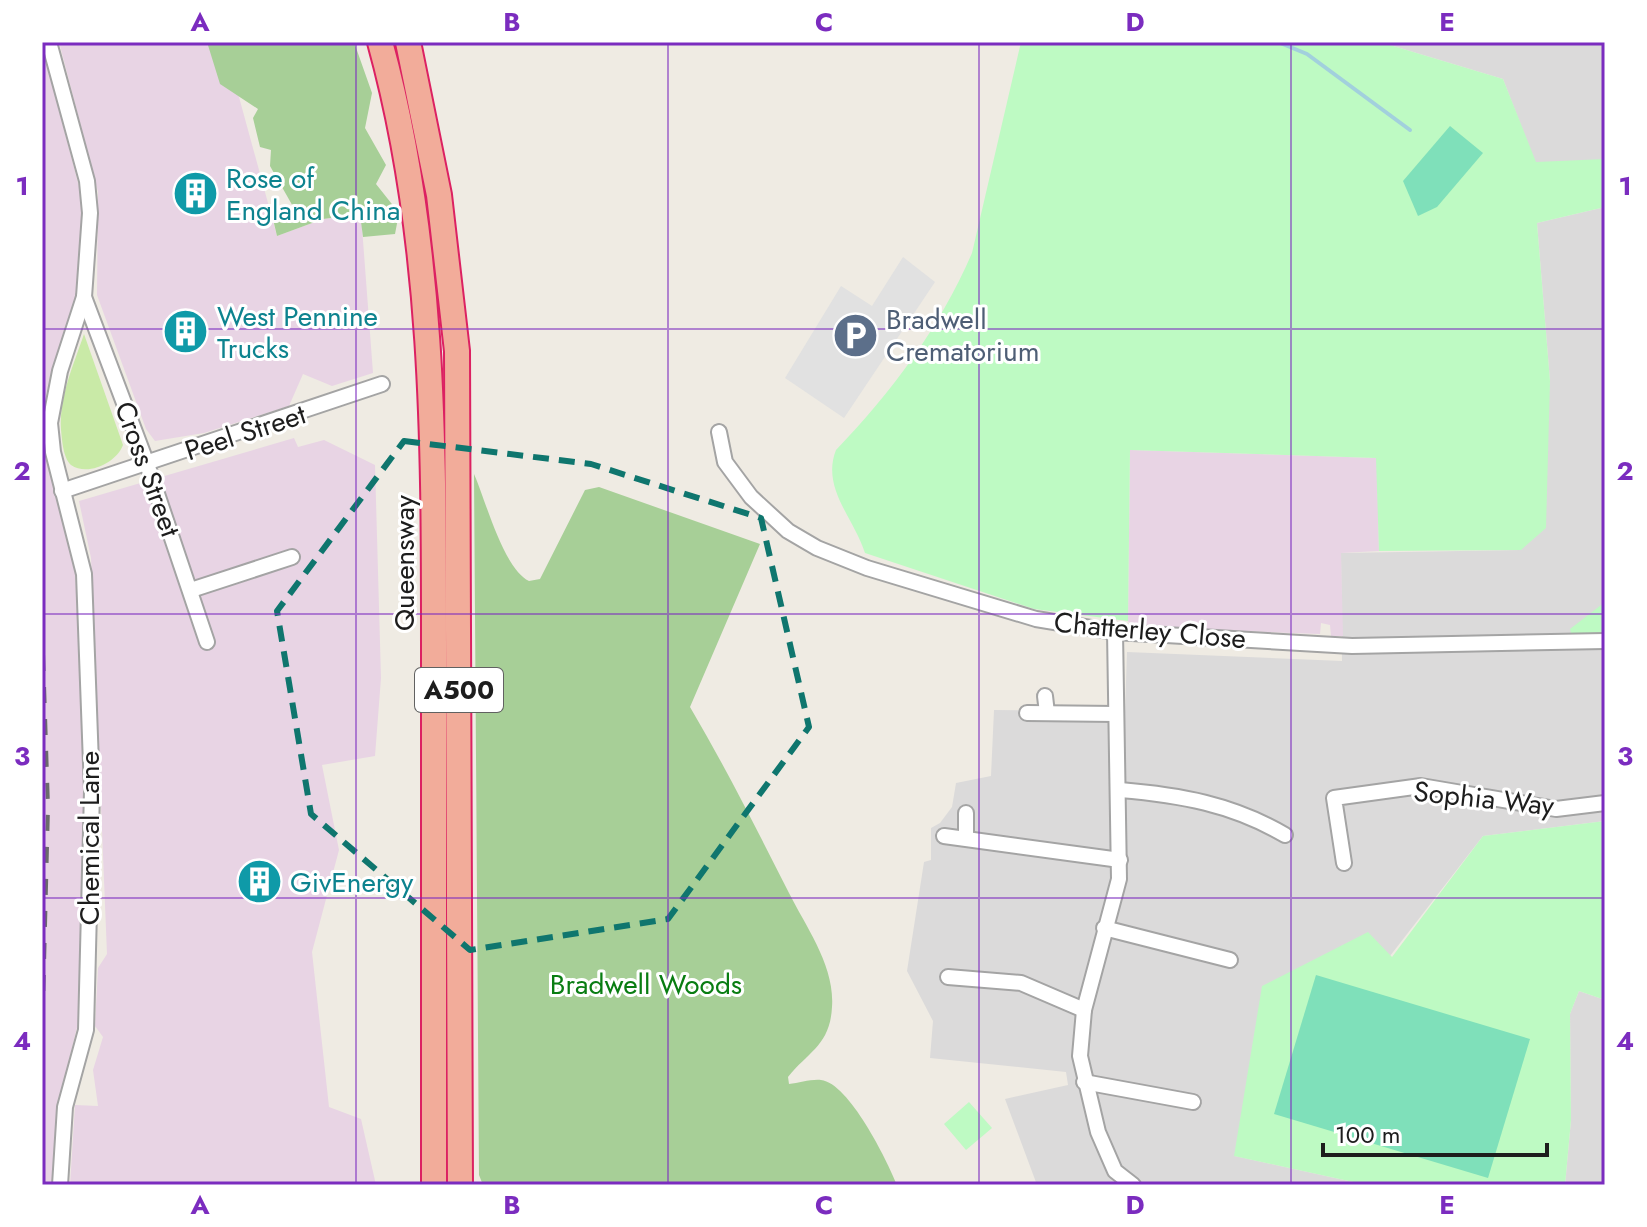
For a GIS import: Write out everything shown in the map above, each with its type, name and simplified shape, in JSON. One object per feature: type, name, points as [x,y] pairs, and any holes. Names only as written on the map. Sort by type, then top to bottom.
[{"type":"highway","name":"Queensway","points":[[380,42],[414,197],[430,354],[434,478],[434,1185]]},
{"type":"highway","name":"Queensway","points":[[408,42],[439,195],[457,351],[460,1185]]},
{"type":"street","points":[[49,42],[87,181],[90,213],[84,297]]},
{"type":"street","name":"Cross Street","points":[[84,297],[147,464],[207,642]]},
{"type":"street","name":"Chemical Lane","points":[[60,1185],[65,1107],[86,1030],[92,791],[84,574],[53,452],[52,399],[84,297]]},
{"type":"street","name":"Peel Street","points":[[62,491],[382,384]]},
{"type":"street","name":"Chatterley Close","points":[[719,432],[725,462],[751,497],[788,531],[817,548],[867,568],[1036,619],[1115,632],[1352,646],[1605,641]]},
{"type":"street","points":[[191,590],[292,557]]},
{"type":"street","points":[[1115,632],[1120,790],[1119,879],[1084,1010],[1080,1056],[1098,1132],[1115,1171],[1133,1185]]},
{"type":"street","points":[[1045,696],[1047,713]]},
{"type":"street","points":[[1027,713],[1116,714]]},
{"type":"street","name":"Sophia Way","points":[[1344,863],[1334,798],[1421,786],[1556,809],[1605,803]]},
{"type":"street","points":[[1120,790],[1180,795],[1208,801],[1236,810],[1285,835]]},
{"type":"street","points":[[966,813],[966,838]]},
{"type":"street","points":[[944,836],[1120,860]]},
{"type":"street","points":[[1104,928],[1230,960]]},
{"type":"street","points":[[948,977],[1021,983],[1084,1010]]},
{"type":"street","points":[[1084,1082],[1193,1102]]},
{"type":"highlighted area","points":[[404,441],[591,464],[761,518],[809,727],[668,919],[470,950],[311,814],[277,611]]},
{"type":"shaded area","points":[[59,42],[224,42],[277,236],[323,219],[361,214],[373,373],[332,386],[303,374],[289,406],[204,433],[155,441],[146,429],[97,295],[98,192]]},
{"type":"shaded area","points":[[1380,42],[1605,42],[1605,160],[1538,169],[1503,79]]},
{"type":"shaded area","points":[[42,46],[82,198],[80,287],[45,397],[42,432]]},
{"type":"shaded area","points":[[1605,207],[1605,821],[1483,836],[1235,1156],[1367,1185],[1037,1185],[1005,1099],[1068,1085],[1066,1072],[930,1058],[933,1021],[907,971],[924,862],[931,860],[931,828],[940,823],[952,807],[956,783],[991,776],[994,710],[1125,712],[1127,652],[1342,661],[1341,553],[1520,550],[1550,381],[1537,223]]},
{"type":"shaded area","name":"Bradwell Crematorium","points":[[903,257],[935,282],[844,418],[785,378],[841,286],[872,306]]},
{"type":"shaded area","points":[[42,432],[75,567],[85,797],[82,1007],[59,1101],[53,1185],[42,1185]]},
{"type":"shaded area","points":[[294,438],[298,447],[324,440],[375,465],[381,678],[375,756],[322,765],[339,850],[312,952],[329,1107],[361,1119],[376,1185],[70,1185],[75,1105],[98,1106],[93,1070],[103,1037],[95,1026],[98,968],[107,954],[91,558],[79,501]]},
{"type":"shaded area","points":[[1130,450],[1377,458],[1379,551],[1341,553],[1343,636],[1331,636],[1330,625],[1321,623],[1320,634],[1132,627],[1128,621]]},
{"type":"shaded area","points":[[1579,991],[1605,1000],[1605,1185],[1565,1185],[1571,1120],[1570,1014]]},
{"type":"green space","points":[[207,42],[354,42],[372,93],[365,128],[386,165],[376,184],[399,213],[395,234],[363,237],[360,214],[323,219],[277,236],[273,219],[295,210],[270,166],[271,150],[260,147],[253,118],[258,109],[220,84]]},
{"type":"green space","points":[[1021,42],[1380,42],[1503,79],[1536,162],[1605,159],[1605,207],[1537,223],[1550,381],[1546,528],[1521,550],[1379,551],[1376,458],[1130,450],[1128,621],[1034,609],[865,553],[836,490],[832,464],[836,450],[913,358],[945,307],[972,253]]},
{"type":"green space","points":[[1450,126],[1483,153],[1437,207],[1418,216],[1403,181]]},
{"type":"green space","points":[[84,334],[123,445],[108,462],[85,469],[68,462],[61,430],[65,393]]},
{"type":"green space","name":"Bradwell Woods","points":[[474,474],[503,549],[511,563],[529,581],[540,579],[585,490],[599,487],[760,544],[690,707],[811,933],[829,977],[832,1007],[827,1030],[823,1039],[788,1077],[789,1084],[821,1080],[832,1084],[843,1094],[866,1124],[897,1185],[483,1185],[479,1175]]},
{"type":"green space","points":[[1605,602],[1605,633],[1571,633],[1570,629]]},
{"type":"green space","points":[[1605,821],[1605,1000],[1579,991],[1570,1014],[1571,1120],[1565,1185],[1367,1185],[1234,1156],[1262,986],[1368,932],[1392,957],[1483,836]]},
{"type":"green space","points":[[1316,975],[1530,1039],[1488,1178],[1274,1114]]},
{"type":"green space","points":[[969,1102],[992,1128],[966,1150],[944,1124]]},
{"type":"waterway","points":[[1278,42],[1307,54],[1410,130]]},
{"type":"railway","points":[[42,623],[48,807],[42,1043]]},
{"type":"place","name":"Rose of England China","points":[[195,194]]},
{"type":"place","name":"West Pennine Trucks","points":[[186,332]]},
{"type":"place","name":"Bradwell Crematorium","points":[[855,335]]},
{"type":"place","name":"GivEnergy","points":[[259,882]]}]
